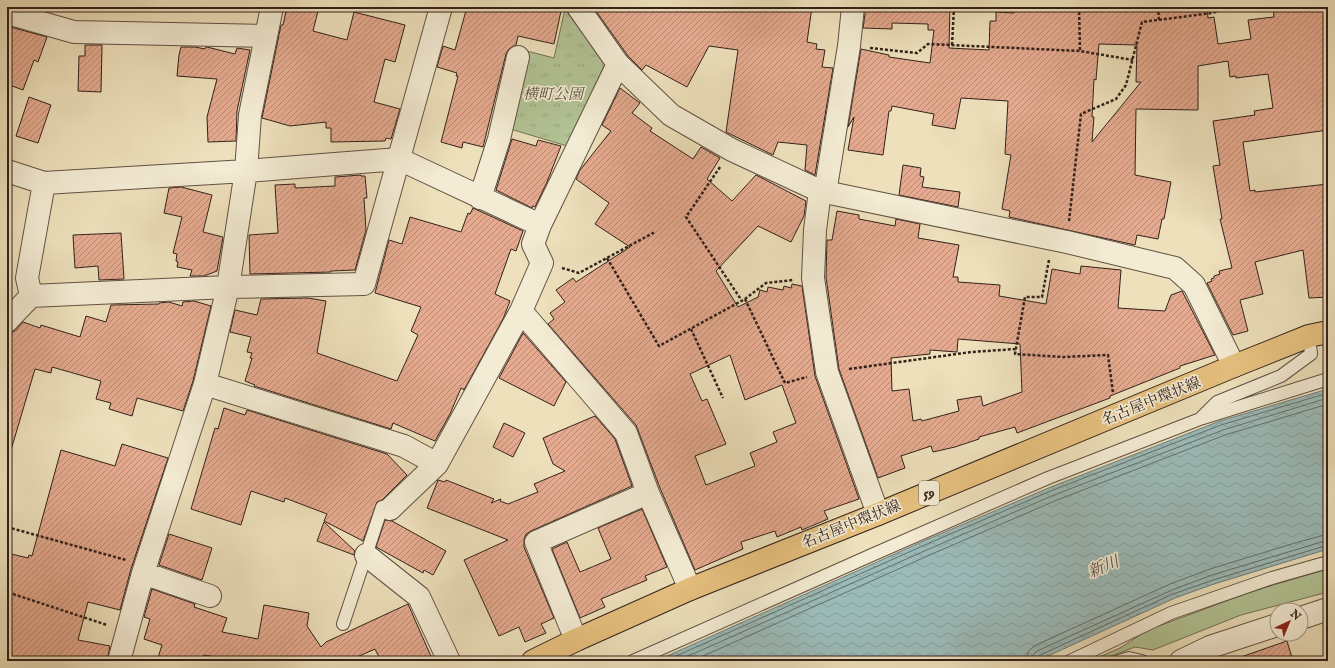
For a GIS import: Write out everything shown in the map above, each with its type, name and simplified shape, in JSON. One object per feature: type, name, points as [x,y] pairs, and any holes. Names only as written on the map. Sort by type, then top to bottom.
[{"type":"main road","name":"名古屋中環状線","points":[[533,661],[576,640],[690,590],[878,514],[1234,366],[1319,334]]},
{"type":"street","points":[[119,661],[144,569],[205,384],[228,288],[246,171],[250,115],[272,7]]},
{"type":"street","points":[[7,321],[31,296],[364,284],[441,7]]},
{"type":"street","points":[[578,7],[618,64],[671,115],[732,150],[822,192],[1060,241],[1176,268],[1194,285],[1234,366]]},
{"type":"street","points":[[853,7],[849,46],[815,230],[813,278],[827,372],[878,514]]},
{"type":"street","points":[[7,13],[74,32],[265,36]]},
{"type":"street","points":[[480,198],[499,139],[518,57]]},
{"type":"street","points":[[390,509],[437,464],[521,310],[542,263],[533,244],[540,225],[618,64]]},
{"type":"street","points":[[7,171],[44,183],[246,171],[399,159],[540,225]]},
{"type":"street","points":[[31,296],[27,278],[44,183]]},
{"type":"street","points":[[521,310],[626,433],[648,494],[690,590]]},
{"type":"street","points":[[205,384],[404,446],[437,464]]},
{"type":"street","points":[[576,640],[536,542],[648,494]]},
{"type":"street","points":[[366,555],[419,597],[449,661]]},
{"type":"street","points":[[144,569],[210,596]]},
{"type":"street","points":[[1309,615],[1328,609]]},
{"type":"street","points":[[1181,661],[1211,654],[1269,629]]},
{"type":"lane","points":[[1200,419],[1217,402],[1281,376],[1311,354],[1319,334]]},
{"type":"lane","points":[[633,661],[881,550],[1041,481],[1200,419],[1328,379]]},
{"type":"lane","points":[[343,624],[382,507],[390,509]]},
{"type":"lane","points":[[1070,661],[1172,613],[1272,578],[1328,562]]},
{"type":"lane","points":[[1119,661],[1129,658],[1142,661]]},
{"type":"path","points":[[952,45],[954,7]]},
{"type":"path","points":[[1079,7],[1080,51]]},
{"type":"path","points":[[1158,7],[1159,20]]},
{"type":"path","points":[[1116,415],[1108,355],[1063,357],[1015,354],[1024,298],[1042,298],[1060,241],[1081,114],[1116,99],[1126,85],[1142,22],[1212,13],[1232,7]]},
{"type":"path","points":[[849,46],[917,53],[928,44],[1080,51],[1132,60]]},
{"type":"path","points":[[732,150],[686,217],[743,300],[785,383],[827,372],[971,352],[1016,349]]},
{"type":"path","points":[[542,263],[579,273],[655,232]]},
{"type":"path","points":[[607,258],[659,346],[743,300],[766,283],[813,278]]},
{"type":"path","points":[[691,329],[724,398]]},
{"type":"path","points":[[7,527],[144,569]]},
{"type":"path","points":[[13,594],[127,631]]},
{"type":"green space","name":"横町公園","points":[[565,9],[605,64],[567,146],[507,128],[527,51],[554,58]]},
{"type":"green space","points":[[1328,569],[1328,592],[1290,602],[1269,602],[1269,608],[1241,615],[1153,650],[1135,647],[1098,661],[1090,661],[1120,648],[1148,630],[1253,591]]},
{"type":"water","name":"新川","points":[[1328,389],[1328,549],[1214,584],[1175,598],[1037,661],[656,661],[926,540],[1051,487],[1220,421]]},
{"type":"building","points":[[287,7],[319,7],[313,31],[347,40],[354,12],[405,25],[395,62],[385,59],[374,102],[400,109],[391,139],[386,138],[385,141],[331,142],[331,128],[326,128],[326,122],[290,126],[262,118],[281,25],[283,25]]},
{"type":"building","points":[[467,7],[543,7],[561,11],[554,44],[518,36],[516,45],[509,49],[506,54],[483,147],[463,142],[462,148],[441,142],[458,76],[456,76],[457,73],[437,67],[443,46],[455,50]]},
{"type":"building","points":[[593,7],[812,7],[807,42],[817,44],[816,49],[825,50],[822,67],[833,68],[815,175],[805,170],[807,145],[778,142],[773,155],[726,132],[738,50],[709,46],[687,87],[646,65],[642,70],[628,56]]},
{"type":"building","points":[[866,7],[950,7],[949,48],[989,50],[990,21],[996,21],[996,12],[1014,13],[1014,7],[1041,7],[1041,10],[1072,7],[1207,7],[1208,18],[1214,17],[1218,44],[1251,39],[1248,20],[1274,17],[1273,7],[1327,7],[1328,130],[1243,142],[1250,191],[1255,190],[1255,192],[1328,184],[1328,297],[1309,298],[1303,250],[1255,262],[1263,294],[1240,300],[1248,331],[1233,335],[1207,283],[1212,281],[1211,279],[1214,278],[1214,276],[1220,274],[1219,271],[1232,268],[1220,219],[1222,219],[1213,166],[1220,165],[1213,121],[1255,115],[1254,111],[1273,108],[1268,74],[1236,78],[1236,76],[1230,77],[1228,61],[1198,66],[1198,110],[1136,109],[1135,175],[1171,182],[1164,219],[1162,219],[1158,239],[1137,235],[1135,245],[1009,217],[1010,211],[1002,209],[1011,155],[1005,154],[1008,101],[961,98],[955,129],[932,125],[934,114],[892,106],[891,111],[889,111],[883,155],[848,150],[854,117],[848,127],[861,49],[889,55],[889,57],[930,63],[934,30],[928,30],[928,24],[892,23],[892,29],[863,28]],"holes":[[[1099,44],[1137,45],[1136,82],[1141,82],[1092,142],[1094,117],[1092,117],[1094,79],[1096,80]]]},
{"type":"building","points":[[7,26],[47,37],[38,62],[34,60],[23,90],[7,84]]},
{"type":"building","points":[[85,45],[102,45],[101,92],[78,91],[79,56],[85,56]]},
{"type":"building","points":[[181,47],[205,49],[207,47],[235,54],[237,48],[250,50],[237,111],[236,141],[208,142],[207,117],[217,79],[177,76]]},
{"type":"building","points":[[620,88],[640,103],[632,113],[652,128],[650,131],[693,159],[701,147],[720,158],[707,179],[732,201],[756,175],[806,201],[804,216],[791,242],[758,226],[716,271],[738,307],[758,297],[760,290],[767,292],[768,287],[783,290],[784,286],[791,288],[792,284],[802,286],[815,376],[859,499],[824,511],[828,519],[802,530],[801,527],[777,537],[775,531],[741,542],[743,549],[695,570],[660,488],[636,425],[548,324],[554,319],[550,313],[565,302],[556,290],[573,278],[576,282],[630,247],[595,224],[609,203],[576,179],[580,170],[611,131],[602,125]],"holes":[[[730,355],[745,400],[782,385],[796,423],[773,432],[777,442],[750,453],[755,466],[706,485],[695,456],[726,444],[707,399],[702,401],[690,374]]]},
{"type":"building","points":[[29,97],[51,105],[38,143],[16,136]]},
{"type":"building","points":[[512,139],[536,146],[538,140],[561,146],[547,182],[535,207],[533,206],[532,208],[496,190]]},
{"type":"building","points":[[903,165],[921,168],[920,176],[924,177],[922,187],[960,192],[958,207],[899,195]]},
{"type":"building","points":[[365,176],[367,198],[364,198],[366,230],[355,270],[250,274],[249,235],[278,233],[275,185],[295,184],[295,188],[335,186],[335,177]]},
{"type":"building","points":[[181,187],[212,195],[203,232],[223,237],[217,271],[204,276],[190,276],[192,270],[177,267],[177,254],[173,253],[182,217],[164,213],[169,188]]},
{"type":"building","points":[[473,208],[523,231],[516,251],[511,249],[495,294],[510,301],[503,319],[464,390],[461,388],[450,414],[435,441],[393,423],[391,429],[254,386],[255,385],[245,381],[252,358],[250,358],[252,353],[247,352],[251,337],[230,332],[235,310],[257,315],[261,299],[308,298],[326,301],[317,353],[397,381],[418,335],[411,331],[421,307],[375,293],[389,240],[402,244],[410,217],[461,232],[468,213],[470,214]]},
{"type":"building","points":[[837,211],[859,215],[859,219],[895,226],[896,219],[920,224],[918,238],[959,245],[953,277],[958,277],[958,282],[1000,285],[999,296],[1046,304],[1052,269],[1080,274],[1081,266],[1121,270],[1118,308],[1165,311],[1171,295],[1182,291],[1215,355],[1180,366],[1180,368],[1110,396],[1110,398],[1017,433],[1015,427],[979,437],[979,439],[955,447],[933,452],[931,446],[901,456],[905,468],[878,478],[839,369],[826,277],[827,240],[832,240]],"holes":[[[958,339],[1020,344],[1022,392],[983,406],[981,396],[957,400],[959,411],[922,421],[921,419],[913,421],[909,389],[892,391],[891,358],[930,354],[930,350],[957,352]]]},
{"type":"building","points":[[121,233],[124,279],[99,280],[98,266],[75,268],[73,235]]},
{"type":"building","points":[[194,301],[211,306],[193,381],[183,411],[137,398],[132,416],[109,409],[111,403],[96,399],[101,381],[52,367],[51,373],[35,369],[11,450],[7,450],[7,333],[11,333],[16,330],[23,322],[40,328],[41,325],[80,337],[86,316],[106,322],[111,305],[159,304],[169,302],[182,306],[183,302]]},
{"type":"building","points":[[523,333],[566,382],[554,406],[499,378]]},
{"type":"building","points":[[224,408],[245,415],[247,410],[387,454],[407,475],[382,500],[377,502],[363,541],[324,521],[327,514],[285,498],[284,502],[251,491],[241,525],[191,509],[215,428],[218,429]]},
{"type":"building","points":[[595,416],[615,439],[632,486],[526,534],[524,547],[554,618],[541,624],[546,633],[525,642],[519,627],[499,636],[464,560],[508,540],[427,508],[438,480],[445,482],[446,480],[494,499],[491,503],[501,499],[500,501],[508,504],[538,492],[534,484],[565,471],[553,464],[543,438]]},
{"type":"building","points":[[504,423],[525,433],[513,457],[493,447]]},
{"type":"building","points":[[122,444],[168,458],[131,569],[120,610],[88,602],[78,640],[110,646],[107,661],[7,661],[7,553],[28,558],[29,555],[32,556],[61,450],[115,466]]},
{"type":"building","points":[[642,509],[667,567],[645,576],[647,580],[601,599],[605,607],[580,618],[552,549],[567,542],[580,572],[611,559],[598,528]]},
{"type":"building","points":[[385,520],[392,521],[446,551],[433,575],[424,570],[423,573],[376,547]]},
{"type":"building","points":[[324,522],[355,551],[354,555],[317,541]]},
{"type":"building","points":[[169,534],[212,548],[202,580],[159,565]]},
{"type":"building","points":[[152,589],[195,604],[194,607],[227,618],[222,632],[258,639],[264,605],[309,613],[307,626],[321,647],[326,642],[408,604],[433,661],[381,661],[375,649],[348,661],[240,661],[204,655],[203,661],[157,661],[162,645],[144,639],[150,619],[144,617]]},
{"type":"building","points":[[1287,642],[1293,661],[1238,661],[1238,658]]}]
